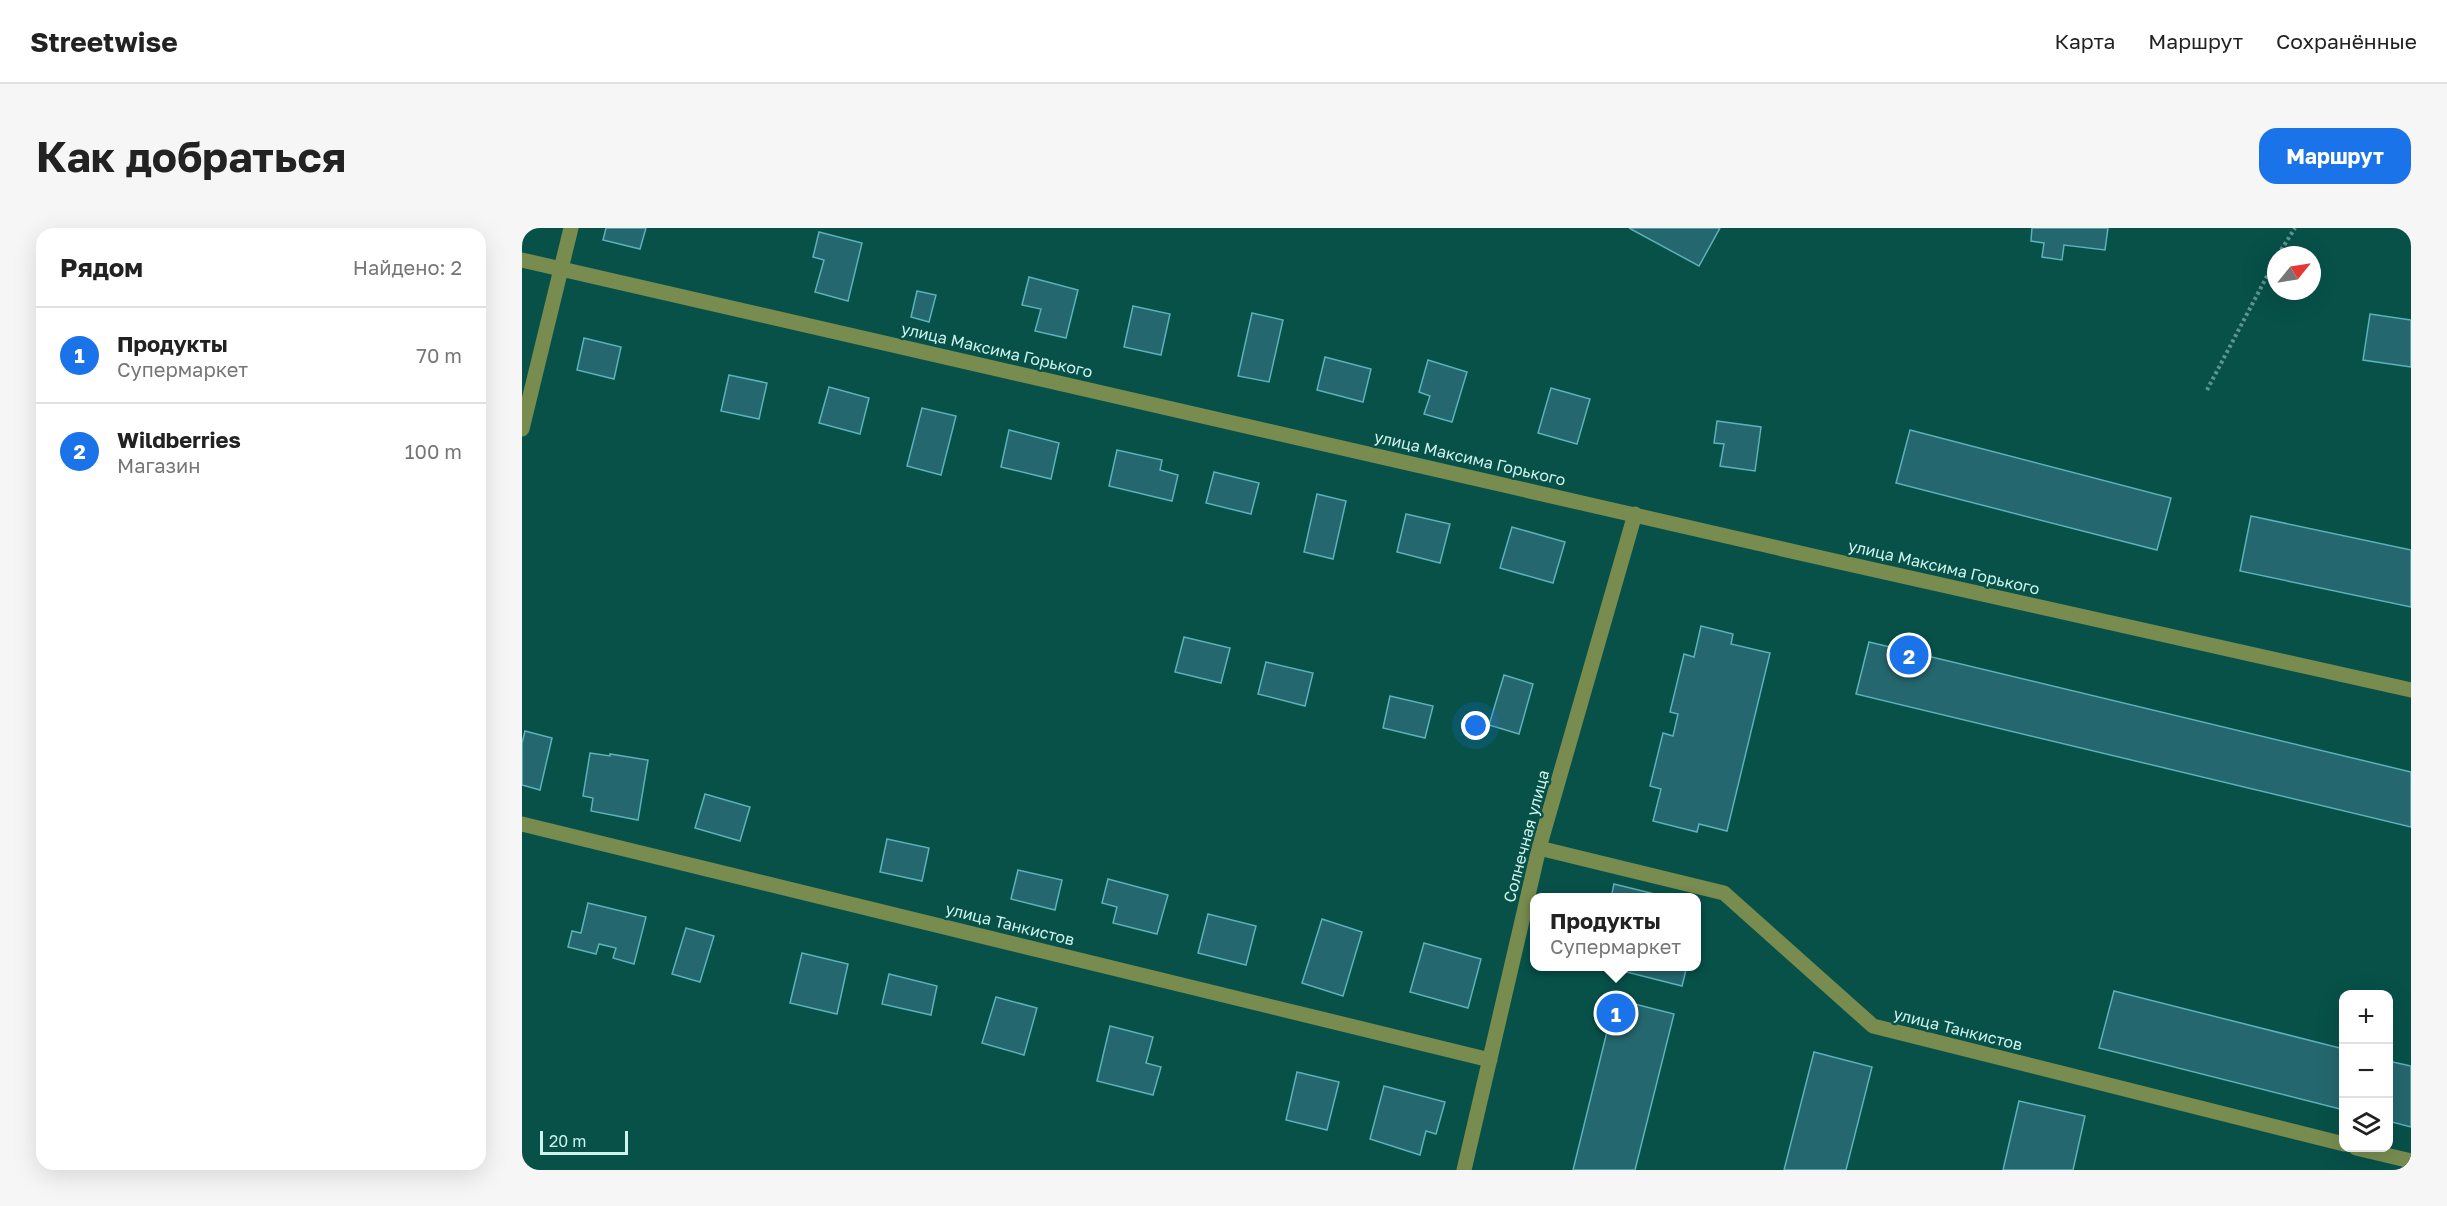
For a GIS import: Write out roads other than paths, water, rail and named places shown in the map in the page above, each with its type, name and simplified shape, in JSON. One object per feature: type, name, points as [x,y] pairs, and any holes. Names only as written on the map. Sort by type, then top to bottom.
[{"type":"street","points":[[522,429],[571,228]]},
{"type":"street","name":"улица Максима Горького","points":[[522,260],[2411,690]]},
{"type":"street","name":"Солнечная улица","points":[[1464,1170],[1539,848],[1635,514]]},
{"type":"street","name":"улица Танкистов","points":[[522,824],[1490,1060]]},
{"type":"street","name":"улица Танкистов","points":[[1539,848],[1724,893],[1873,1026],[2339,1143]]},
{"type":"street","points":[[2373,1152],[2411,1161],[2409,1170]]},
{"type":"place","name":"Wildberries","points":[[1909,655]]},
{"type":"place","name":"Продукты","points":[[1616,1013]]}]
